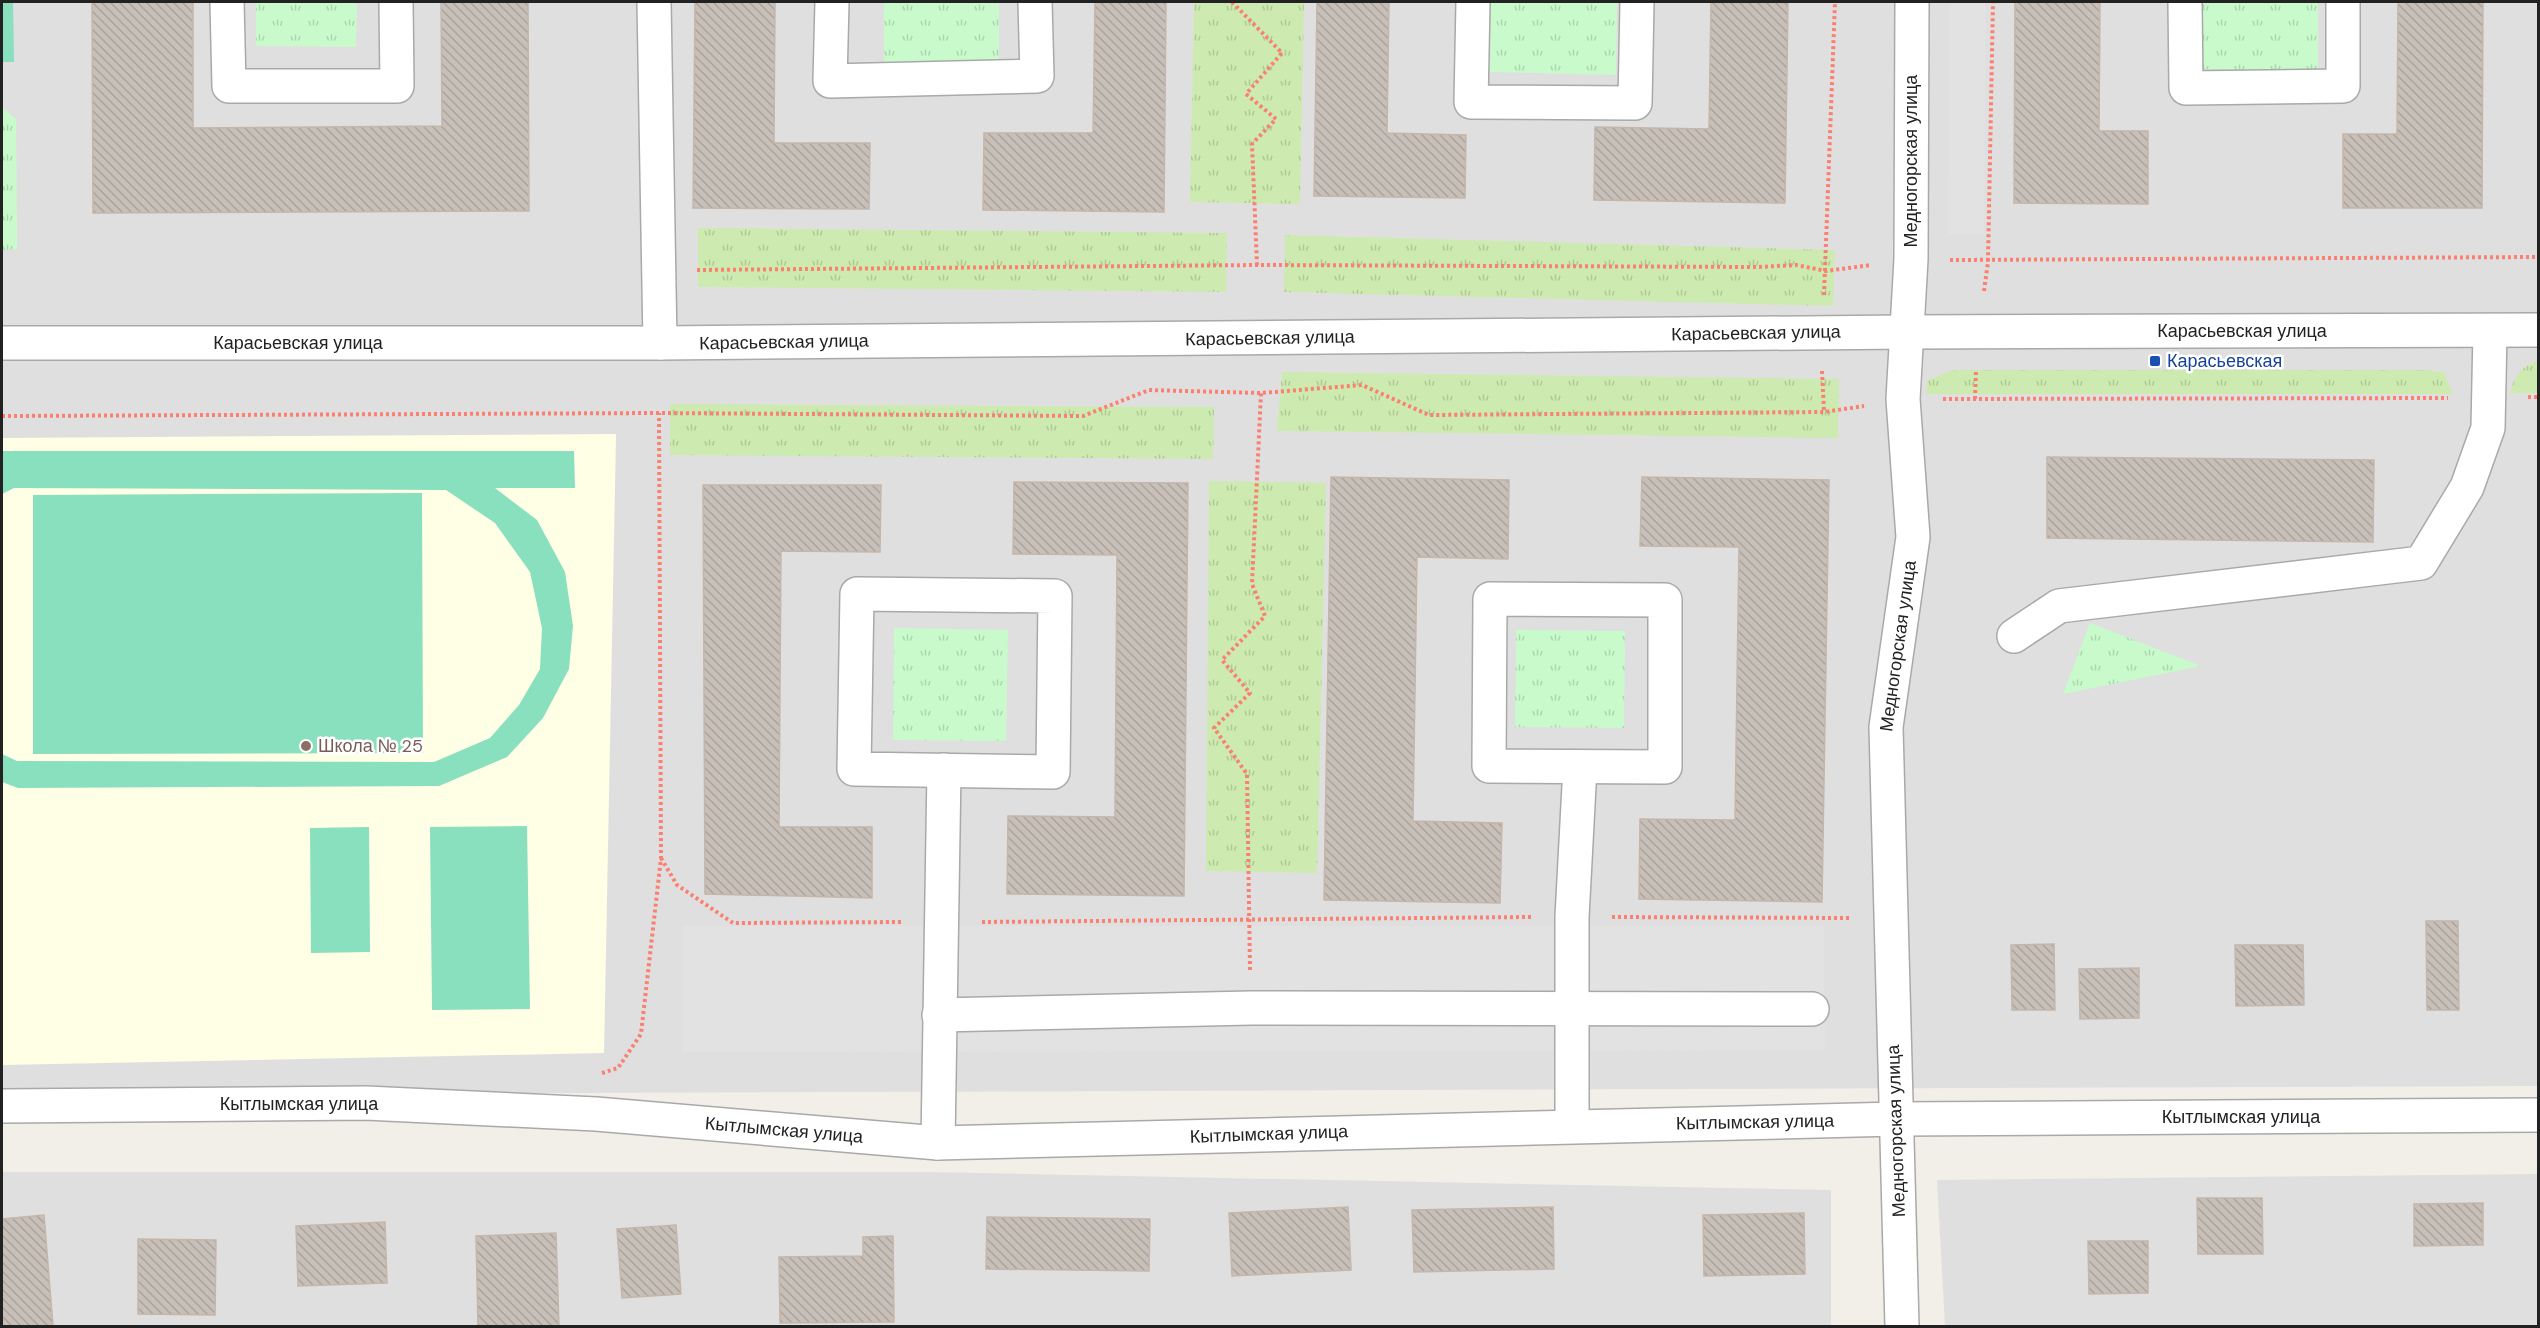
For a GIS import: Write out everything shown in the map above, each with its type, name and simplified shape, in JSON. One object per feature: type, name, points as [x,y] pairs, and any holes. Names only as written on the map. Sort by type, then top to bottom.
[{"type":"street","points":[[227,2],[229,86],[397,86],[396,2]]},
{"type":"street","points":[[654,2],[660,344]]},
{"type":"street","points":[[832,2],[830,81],[1037,76],[1035,2]]},
{"type":"street","points":[[1473,2],[1471,102],[1635,103],[1637,2]]},
{"type":"street","name":"Медногорская улица","points":[[1902,1326],[1886,727],[1913,537],[1904,399],[1911,259],[1912,2]]},
{"type":"street","points":[[2185,2],[2186,88],[2343,86],[2343,2]]},
{"type":"street","name":"Карасьевская улица","points":[[2,343],[660,344],[1821,332],[2490,332],[2538,330]]},
{"type":"street","points":[[2014,636],[2059,606],[2421,563],[2467,487],[2488,428],[2490,332]]},
{"type":"street","points":[[857,594],[1055,596],[1053,772],[944,770],[854,769],[857,594]]},
{"type":"street","points":[[1490,599],[1665,600],[1665,767],[1580,767],[1489,766],[1490,599]]},
{"type":"street","points":[[1572,1126],[1572,917],[1580,767]]},
{"type":"street","points":[[939,1143],[944,770]]},
{"type":"street","points":[[939,1015],[1251,1008],[1812,1009]]},
{"type":"street","name":"Кытлымская улица","points":[[2,1106],[366,1103],[596,1114],[939,1143],[1896,1119],[2538,1115]]},
{"type":"path","points":[[1232,2],[1282,53],[1246,94],[1276,119],[1252,144],[1257,265]]},
{"type":"path","points":[[1824,412],[1821,332],[1826,271],[1835,2]]},
{"type":"path","points":[[1988,262],[1993,2]]},
{"type":"path","points":[[689,270],[1257,265],[1759,267],[1796,265],[1826,271],[1911,259],[1988,262],[2538,257]]},
{"type":"path","points":[[2,416],[659,413],[1083,416],[1149,390],[1261,393],[1362,385],[1429,415],[1824,412],[1904,399],[2538,398]]},
{"type":"path","points":[[1251,1008],[1247,774],[1214,728],[1250,693],[1222,660],[1265,616],[1252,584],[1261,393]]},
{"type":"path","points":[[595,1075],[618,1068],[641,1034],[661,858],[659,413]]},
{"type":"path","points":[[661,858],[677,885],[733,923],[1572,917],[1890,918]]},
{"type":"shaded area","points":[[2,2],[2538,2],[2538,1086],[2,1095]]},
{"type":"shaded area","points":[[1950,2],[1986,2],[1984,234],[1948,234]]},
{"type":"shaded area","name":"Школа № 25","points":[[616,434],[604,1053],[2,1065],[2,438]]},
{"type":"shaded area","points":[[683,926],[1824,926],[1825,1050],[682,1052]]},
{"type":"shaded area","points":[[2,1172],[926,1172],[1831,1190],[1831,1326],[2,1326]]},
{"type":"shaded area","points":[[2538,1174],[2538,1326],[1945,1326],[1937,1180]]},
{"type":"green space","points":[[2,2],[13,2],[14,62],[2,62]]},
{"type":"green space","points":[[256,2],[357,2],[356,47],[256,46]]},
{"type":"green space","points":[[884,2],[999,2],[999,61],[884,62]]},
{"type":"green space","points":[[1194,2],[1304,2],[1300,204],[1190,202]]},
{"type":"green space","points":[[1491,2],[1617,2],[1616,75],[1490,72]]},
{"type":"green space","points":[[2193,2],[2318,2],[2318,70],[2192,69]]},
{"type":"green space","points":[[2,107],[16,119],[17,249],[2,250]]},
{"type":"green space","points":[[698,228],[1227,233],[1226,292],[698,287]]},
{"type":"green space","points":[[1285,235],[1835,250],[1833,306],[1284,292]]},
{"type":"green space","points":[[2538,361],[2538,393],[2510,393],[2520,372]]},
{"type":"green space","points":[[1953,370],[2423,370],[2444,372],[2453,394],[1927,394],[1927,380]]},
{"type":"green space","points":[[1282,372],[1839,379],[1838,438],[1277,431]]},
{"type":"green space","points":[[670,404],[1214,407],[1213,459],[670,455]]},
{"type":"green space","points":[[2,451],[574,451],[575,488],[495,488],[537,520],[565,572],[573,626],[569,669],[543,718],[507,757],[439,786],[18,788],[2,782],[2,754],[17,761],[434,762],[490,738],[519,705],[540,669],[542,628],[530,572],[495,523],[446,490],[14,488],[2,494]]},
{"type":"green space","points":[[1209,481],[1326,483],[1317,873],[1206,871]]},
{"type":"green space","points":[[422,493],[423,753],[33,754],[33,495]]},
{"type":"green space","points":[[2090,623],[2201,666],[2063,694]]},
{"type":"green space","points":[[894,628],[1008,630],[1006,741],[893,740]]},
{"type":"green space","points":[[1516,630],[1625,631],[1624,728],[1515,727]]},
{"type":"green space","points":[[527,826],[530,1009],[432,1010],[430,827]]},
{"type":"green space","points":[[369,827],[370,952],[311,953],[310,828]]},
{"type":"building","points":[[92,2],[193,2],[193,128],[442,126],[441,2],[528,2],[529,211],[93,213]]},
{"type":"building","points":[[695,2],[775,2],[774,143],[870,143],[869,209],[693,208]]},
{"type":"building","points":[[1095,2],[1166,2],[1164,212],[983,210],[984,133],[1093,133]]},
{"type":"building","points":[[1317,2],[1389,2],[1387,133],[1466,135],[1465,198],[1314,196]]},
{"type":"building","points":[[1711,2],[1788,2],[1785,203],[1594,200],[1595,127],[1709,129]]},
{"type":"building","points":[[2015,2],[2100,2],[2099,131],[2148,131],[2148,204],[2014,203]]},
{"type":"building","points":[[2398,2],[2483,2],[2482,208],[2343,208],[2343,134],[2397,134]]},
{"type":"building","points":[[2047,457],[2374,460],[2373,542],[2047,538]]},
{"type":"building","points":[[1331,477],[1509,480],[1508,559],[1417,557],[1413,821],[1502,823],[1500,903],[1324,900]]},
{"type":"building","points":[[1642,477],[1829,480],[1822,902],[1639,899],[1640,819],[1735,820],[1739,547],[1640,546]]},
{"type":"building","points":[[1014,482],[1188,483],[1184,896],[1007,894],[1008,816],[1115,817],[1117,555],[1013,554]]},
{"type":"building","points":[[703,485],[881,485],[880,552],[781,551],[779,827],[872,827],[872,898],[705,894]]},
{"type":"building","points":[[2426,921],[2458,921],[2459,1010],[2427,1010]]},
{"type":"building","points":[[2054,944],[2055,1010],[2012,1010],[2011,945]]},
{"type":"building","points":[[2235,945],[2303,945],[2304,1005],[2236,1006]]},
{"type":"building","points":[[2139,968],[2139,1018],[2080,1019],[2079,969]]},
{"type":"building","points":[[2197,1198],[2262,1198],[2263,1254],[2198,1254]]},
{"type":"building","points":[[2483,1203],[2483,1245],[2414,1246],[2414,1204]]},
{"type":"building","points":[[1348,1207],[1351,1270],[1232,1276],[1229,1213]]},
{"type":"building","points":[[1553,1207],[1554,1269],[1414,1272],[1412,1210]]},
{"type":"building","points":[[1804,1213],[1805,1274],[1704,1276],[1703,1215]]},
{"type":"building","points":[[44,1215],[53,1326],[2,1326],[2,1219]]},
{"type":"building","points":[[987,1217],[1150,1219],[1149,1271],[986,1269]]},
{"type":"building","points":[[385,1222],[387,1283],[298,1286],[296,1226]]},
{"type":"building","points":[[676,1225],[681,1294],[622,1298],[617,1229]]},
{"type":"building","points":[[556,1233],[559,1326],[478,1326],[476,1236]]},
{"type":"building","points":[[893,1236],[894,1322],[780,1323],[779,1257],[863,1256],[863,1237]]},
{"type":"building","points":[[138,1239],[216,1240],[215,1315],[138,1314]]},
{"type":"building","points":[[2088,1241],[2148,1241],[2148,1293],[2089,1294]]},
{"type":"place","name":"Карасьевская","points":[[2155,361]]},
{"type":"place","name":"Школа № 25","points":[[306,746]]}]
